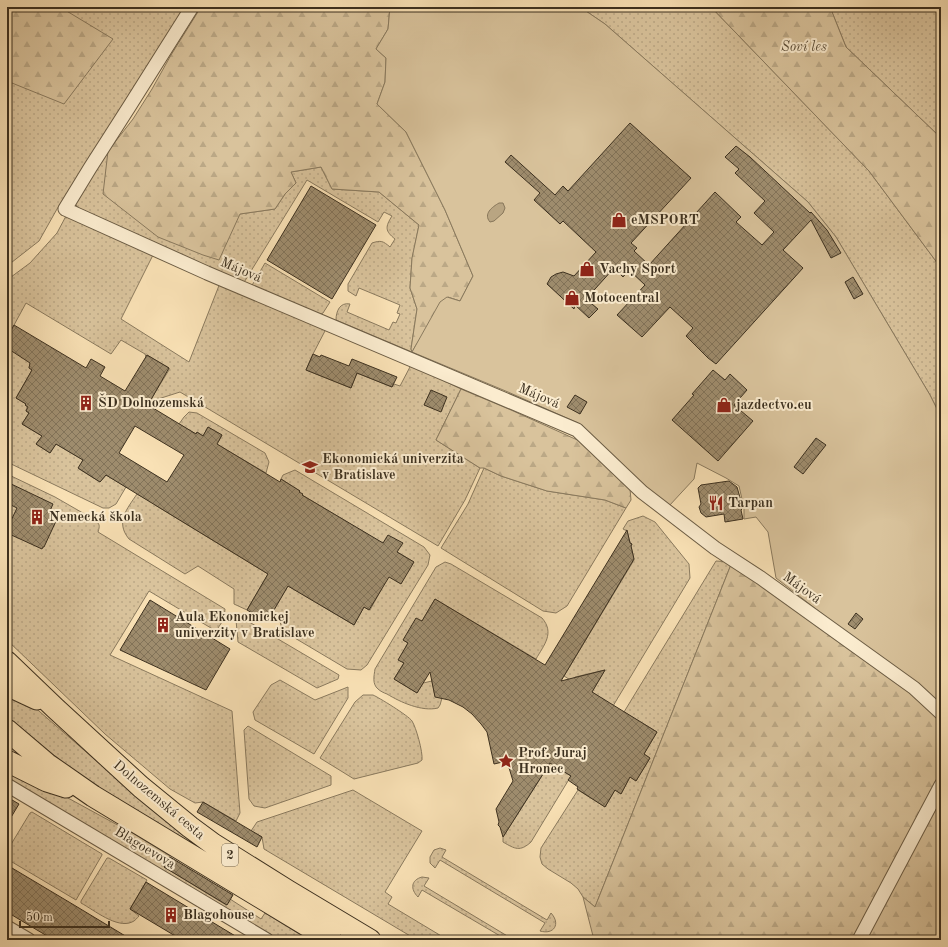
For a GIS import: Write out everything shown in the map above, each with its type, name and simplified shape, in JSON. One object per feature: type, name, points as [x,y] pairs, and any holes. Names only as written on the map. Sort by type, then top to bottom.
[{"type":"main road","name":"Dolnozemská cesta","points":[[7,662],[141,787],[190,827],[288,891],[370,940]]},
{"type":"main road","points":[[7,684],[55,708]]},
{"type":"main road","name":"Dolnozemská cesta","points":[[7,730],[47,764],[93,796],[331,940]]},
{"type":"main road","points":[[7,761],[48,780],[93,796]]},
{"type":"street","name":"Májová","points":[[192,7],[65,209],[207,273],[577,430],[642,492],[715,548],[760,578],[914,688],[941,713]]},
{"type":"street","name":"Blagoevova","points":[[7,784],[267,940]]},
{"type":"street","points":[[859,940],[941,785]]},
{"type":"street","points":[[7,927],[29,940]]},
{"type":"green space","points":[[7,7],[60,7],[113,39],[64,104],[7,81]]},
{"type":"green space","points":[[35,7],[186,7],[57,209],[39,241],[7,266],[7,44]]},
{"type":"green space","points":[[201,7],[390,7],[388,29],[376,49],[386,58],[385,82],[377,104],[406,132],[445,210],[473,276],[460,301],[448,297],[412,352],[411,349],[417,309],[410,288],[412,258],[419,225],[379,192],[332,189],[321,167],[291,172],[296,183],[285,194],[275,209],[240,214],[219,260],[158,237],[103,194],[108,151],[133,119]]},
{"type":"green space","points":[[390,7],[580,7],[605,24],[808,202],[836,237],[930,395],[941,417],[941,706],[776,578],[768,532],[756,517],[744,519],[744,508],[739,486],[697,463],[694,479],[669,506],[626,471],[578,423],[412,352],[440,302],[447,297],[460,301],[473,276],[445,210],[406,132],[377,104],[385,82],[386,58],[376,49],[388,29]]},
{"type":"green space","points":[[580,7],[711,7],[869,171],[941,268],[941,417],[930,395],[836,237],[808,202],[605,24]]},
{"type":"green space","name":"Soví les","points":[[711,7],[830,7],[846,47],[941,138],[941,268],[869,171]]},
{"type":"green space","points":[[830,7],[941,7],[941,138],[846,47]]},
{"type":"green space","points":[[108,151],[240,214],[275,209],[285,194],[296,183],[291,172],[321,167],[332,189],[379,192],[419,225],[412,259],[410,288],[417,309],[411,349],[412,352],[336,320],[339,308],[344,304],[350,304],[347,312],[389,330],[393,322],[396,323],[400,314],[397,313],[400,305],[359,288],[356,296],[348,291],[348,284],[372,243],[382,242],[386,243],[390,247],[395,239],[389,234],[387,229],[388,223],[392,216],[384,212],[378,222],[307,180],[243,284],[79,209],[74,202]]},
{"type":"green space","points":[[66,216],[154,253],[121,319],[189,362],[220,283],[326,329],[306,370],[351,388],[357,373],[392,387],[394,384],[400,386],[411,365],[461,389],[436,440],[480,468],[465,500],[438,546],[180,392],[155,400],[151,399],[169,368],[147,355],[146,357],[145,354],[121,340],[111,354],[26,303],[7,338],[7,280],[30,263],[57,233]]},
{"type":"green space","points":[[265,263],[330,302],[323,313],[319,315],[251,287]]},
{"type":"green space","points":[[7,348],[29,361],[29,368],[32,370],[16,398],[26,404],[26,411],[29,413],[22,424],[45,438],[50,445],[40,439],[36,444],[50,453],[56,444],[83,460],[79,469],[100,482],[106,475],[126,487],[116,504],[109,508],[103,508],[7,462]]},
{"type":"green space","points":[[461,389],[584,443],[630,489],[631,500],[626,508],[605,500],[547,491],[501,476],[484,468],[480,468],[436,440]]},
{"type":"green space","points":[[189,412],[197,413],[265,453],[269,462],[266,473],[206,438],[219,441],[222,435],[208,427],[203,436],[197,432],[196,434],[179,424]]},
{"type":"green space","points":[[484,468],[501,476],[547,491],[605,500],[626,508],[567,606],[556,613],[543,611],[441,548],[468,504]]},
{"type":"green space","points":[[295,470],[424,547],[430,555],[428,565],[367,665],[361,670],[347,669],[283,631],[279,619],[270,615],[288,586],[354,625],[364,607],[370,610],[381,590],[377,587],[384,574],[414,562],[302,495],[297,496],[300,491],[281,479],[283,475]]},
{"type":"green space","points":[[7,474],[55,497],[95,520],[99,525],[98,532],[225,609],[224,619],[216,631],[149,591],[110,655],[232,711],[240,813],[236,821],[203,802],[195,803],[170,789],[105,734],[7,640]]},
{"type":"green space","points":[[137,494],[268,574],[247,610],[234,604],[234,589],[198,566],[185,574],[129,539],[123,527],[123,521],[126,510]]},
{"type":"green space","points":[[643,516],[655,522],[689,564],[690,578],[613,706],[592,692],[605,670],[575,677],[572,681],[564,676],[634,560],[631,546],[632,544],[630,543],[627,531],[623,529],[628,521]]},
{"type":"green space","points":[[716,561],[732,562],[595,907],[583,897],[578,889],[571,883],[542,864],[540,857],[541,848],[578,790],[605,807],[615,790],[621,794],[630,777],[636,781],[650,758],[644,754],[657,732],[624,712]]},
{"type":"green space","points":[[445,562],[451,564],[542,618],[546,623],[548,634],[545,644],[536,659],[435,599],[419,626],[403,640],[408,643],[399,660],[404,663],[394,679],[417,693],[423,683],[432,681],[435,696],[442,698],[438,708],[425,709],[405,703],[380,690],[375,685],[374,674],[375,669],[436,567]]},
{"type":"green space","points":[[732,562],[941,711],[941,940],[596,940],[593,936],[583,897],[595,907]]},
{"type":"green space","points":[[239,616],[339,675],[338,679],[317,688],[238,642],[236,620]]},
{"type":"green space","points":[[280,680],[315,700],[348,687],[348,698],[314,754],[255,720],[253,712],[271,685]]},
{"type":"green space","points":[[7,691],[24,698],[108,771],[202,849],[103,793],[61,761],[7,716]]},
{"type":"green space","points":[[363,695],[376,696],[400,711],[412,721],[419,740],[422,760],[418,763],[354,779],[320,758],[355,702]]},
{"type":"green space","points":[[248,726],[331,776],[331,785],[265,808],[254,806],[249,799],[244,730]]},
{"type":"green space","points":[[552,760],[562,766],[561,770],[571,776],[531,842],[524,847],[514,848],[503,842],[503,837]]},
{"type":"green space","points":[[7,765],[134,834],[170,856],[164,867],[226,905],[230,899],[261,919],[265,913],[309,940],[296,940],[291,937],[289,940],[278,940],[7,778]]},
{"type":"green space","points":[[353,790],[422,831],[385,892],[392,897],[388,904],[448,940],[417,940],[264,849],[262,837],[251,831],[257,822]]},
{"type":"green space","points":[[32,812],[102,854],[76,900],[7,859],[7,851]]},
{"type":"green space","points":[[440,848],[446,850],[442,857],[547,920],[551,913],[554,917],[556,925],[554,928],[545,932],[540,931],[545,923],[440,860],[435,868],[430,863],[430,857],[434,850]]},
{"type":"green space","points":[[107,858],[147,880],[130,909],[139,916],[132,922],[120,923],[113,921],[81,903]]},
{"type":"green space","points":[[418,878],[429,878],[424,886],[514,940],[507,940],[422,890],[418,897],[415,894],[413,885]]},
{"type":"shaded area","points":[[499,203],[503,203],[505,208],[503,213],[494,221],[490,222],[487,216],[489,211]]},
{"type":"building","points":[[630,123],[691,178],[631,243],[637,248],[634,251],[649,265],[715,192],[741,217],[736,222],[762,245],[774,232],[754,213],[765,201],[735,173],[739,169],[725,157],[736,146],[750,157],[810,213],[811,212],[827,230],[841,253],[831,258],[811,220],[783,250],[803,268],[716,364],[686,336],[693,328],[670,307],[642,337],[617,315],[645,285],[629,270],[623,277],[614,268],[586,299],[598,309],[589,318],[575,305],[574,309],[547,284],[551,277],[556,274],[563,272],[574,276],[596,252],[563,221],[560,224],[534,200],[540,193],[505,162],[511,155],[555,195],[563,186],[568,191]]},
{"type":"building","points":[[311,186],[376,225],[332,299],[267,260]]},
{"type":"building","points":[[853,277],[863,294],[854,299],[845,282]]},
{"type":"building","points":[[14,325],[86,368],[91,359],[105,367],[100,376],[125,391],[147,355],[169,368],[148,405],[196,434],[197,432],[203,436],[208,427],[222,435],[217,444],[280,482],[281,479],[300,491],[299,492],[303,494],[302,495],[383,543],[388,535],[403,543],[397,552],[414,562],[401,584],[389,577],[369,610],[364,607],[354,625],[288,586],[267,622],[247,610],[268,574],[106,475],[100,482],[78,468],[83,460],[56,444],[50,453],[36,444],[42,436],[22,424],[29,413],[26,411],[28,407],[16,398],[32,370],[29,368],[30,363],[7,348],[7,338]],"holes":[[[135,426],[184,455],[167,482],[119,453]]]},
{"type":"building","points":[[313,354],[320,357],[321,355],[349,366],[352,359],[397,377],[392,387],[357,373],[351,388],[306,370]]},
{"type":"building","points":[[713,370],[725,380],[730,374],[747,390],[734,405],[753,421],[718,461],[672,420]]},
{"type":"building","points":[[431,390],[447,397],[441,412],[424,405]]},
{"type":"building","points":[[575,395],[587,402],[580,414],[567,407]]},
{"type":"building","points":[[816,438],[826,445],[803,474],[794,467]]},
{"type":"building","points":[[729,481],[737,487],[743,508],[741,510],[743,519],[725,522],[724,514],[706,517],[701,513],[699,507],[701,504],[698,488],[701,485]]},
{"type":"building","name":"Nemecká škola","points":[[7,482],[53,504],[49,513],[51,514],[50,516],[57,519],[42,549],[7,533],[7,529],[17,508],[7,503]]},
{"type":"building","points":[[627,530],[630,543],[632,544],[631,546],[634,559],[561,681],[605,670],[592,692],[657,732],[644,754],[650,758],[636,781],[630,777],[621,794],[615,790],[605,807],[577,789],[578,787],[568,780],[571,776],[550,763],[503,837],[498,825],[499,822],[496,809],[513,781],[507,761],[494,764],[487,732],[472,714],[463,707],[449,700],[435,697],[430,672],[417,693],[394,679],[404,663],[398,660],[408,643],[403,640],[416,618],[422,621],[435,599],[545,665]]},
{"type":"building","name":"Aula Ekonomickej univerzity v Bratislave","points":[[150,600],[230,649],[206,690],[120,650]]},
{"type":"building","points":[[856,613],[863,619],[855,629],[848,624]]},
{"type":"building","points":[[7,797],[19,804],[7,824]]},
{"type":"building","points":[[203,802],[262,837],[257,847],[197,812]]},
{"type":"building","points":[[170,857],[233,895],[227,905],[164,867]]},
{"type":"building","points":[[7,865],[132,940],[54,940],[7,912]]},
{"type":"building","name":"Blagohouse","points":[[146,882],[242,940],[182,940],[130,909]]},
{"type":"place","name":"eMSPORT","points":[[619,220]]},
{"type":"place","name":"Vachy Sport","points":[[587,269]]},
{"type":"place","name":"Motocentral","points":[[572,298]]},
{"type":"place","name":"ŠD Dolnozemská","points":[[86,403]]},
{"type":"place","name":"jazdectvo.eu","points":[[724,405]]},
{"type":"place","name":"Ekonomická univerzita v Bratislave","points":[[310,467]]},
{"type":"place","name":"Tarpan","points":[[716,503]]},
{"type":"place","name":"Nemecká škola","points":[[37,517]]},
{"type":"place","name":"Aula Ekonomickej univerzity v Bratislave","points":[[163,625]]},
{"type":"place","name":"Prof. Juraj Hronec","points":[[506,761]]},
{"type":"place","name":"Blagohouse","points":[[171,915]]}]
